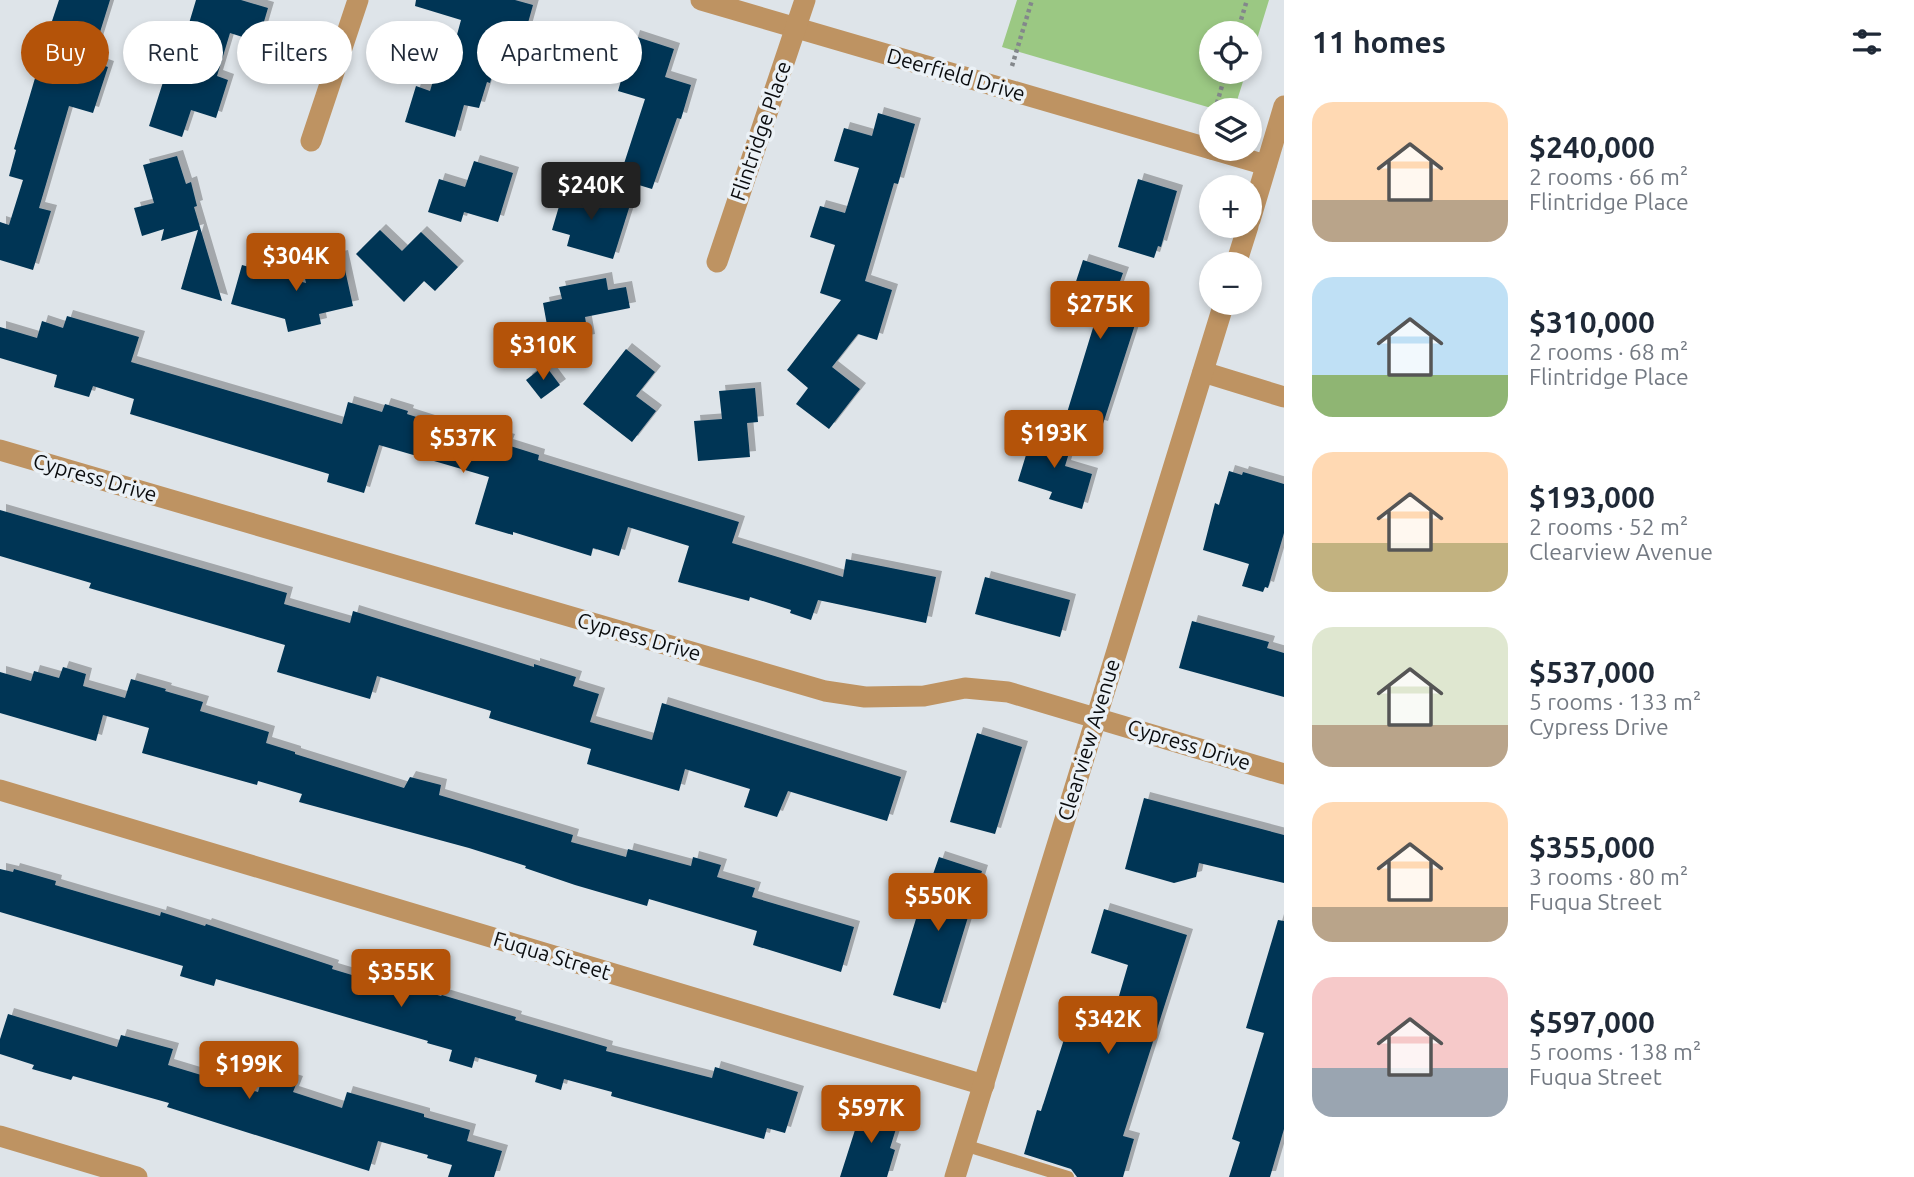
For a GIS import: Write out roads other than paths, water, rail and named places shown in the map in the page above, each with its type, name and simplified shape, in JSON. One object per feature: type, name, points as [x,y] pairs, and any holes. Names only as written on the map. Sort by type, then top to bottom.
[{"type":"street","points":[[311,141],[358,0]]},
{"type":"street","name":"Deerfield Drive","points":[[701,0],[1199,146]]},
{"type":"street","name":"Flintridge Place","points":[[717,262],[805,0]]},
{"type":"street","points":[[1262,179],[1284,106]]},
{"type":"street","name":"Deerfield Drive","points":[[1252,161],[1266,165]]},
{"type":"street","name":"Clearview Avenue","points":[[955,1177],[1220,315]]},
{"type":"street","points":[[1203,372],[1284,397]]},
{"type":"street","name":"Cypress Drive","points":[[0,450],[825,691],[865,697],[924,696],[965,688],[997,691],[1096,716],[1284,774]]},
{"type":"street","name":"Fuqua Street","points":[[0,790],[984,1086]]},
{"type":"street","points":[[0,1136],[137,1177]]},
{"type":"lane","points":[[964,1145],[1068,1177]]}]
